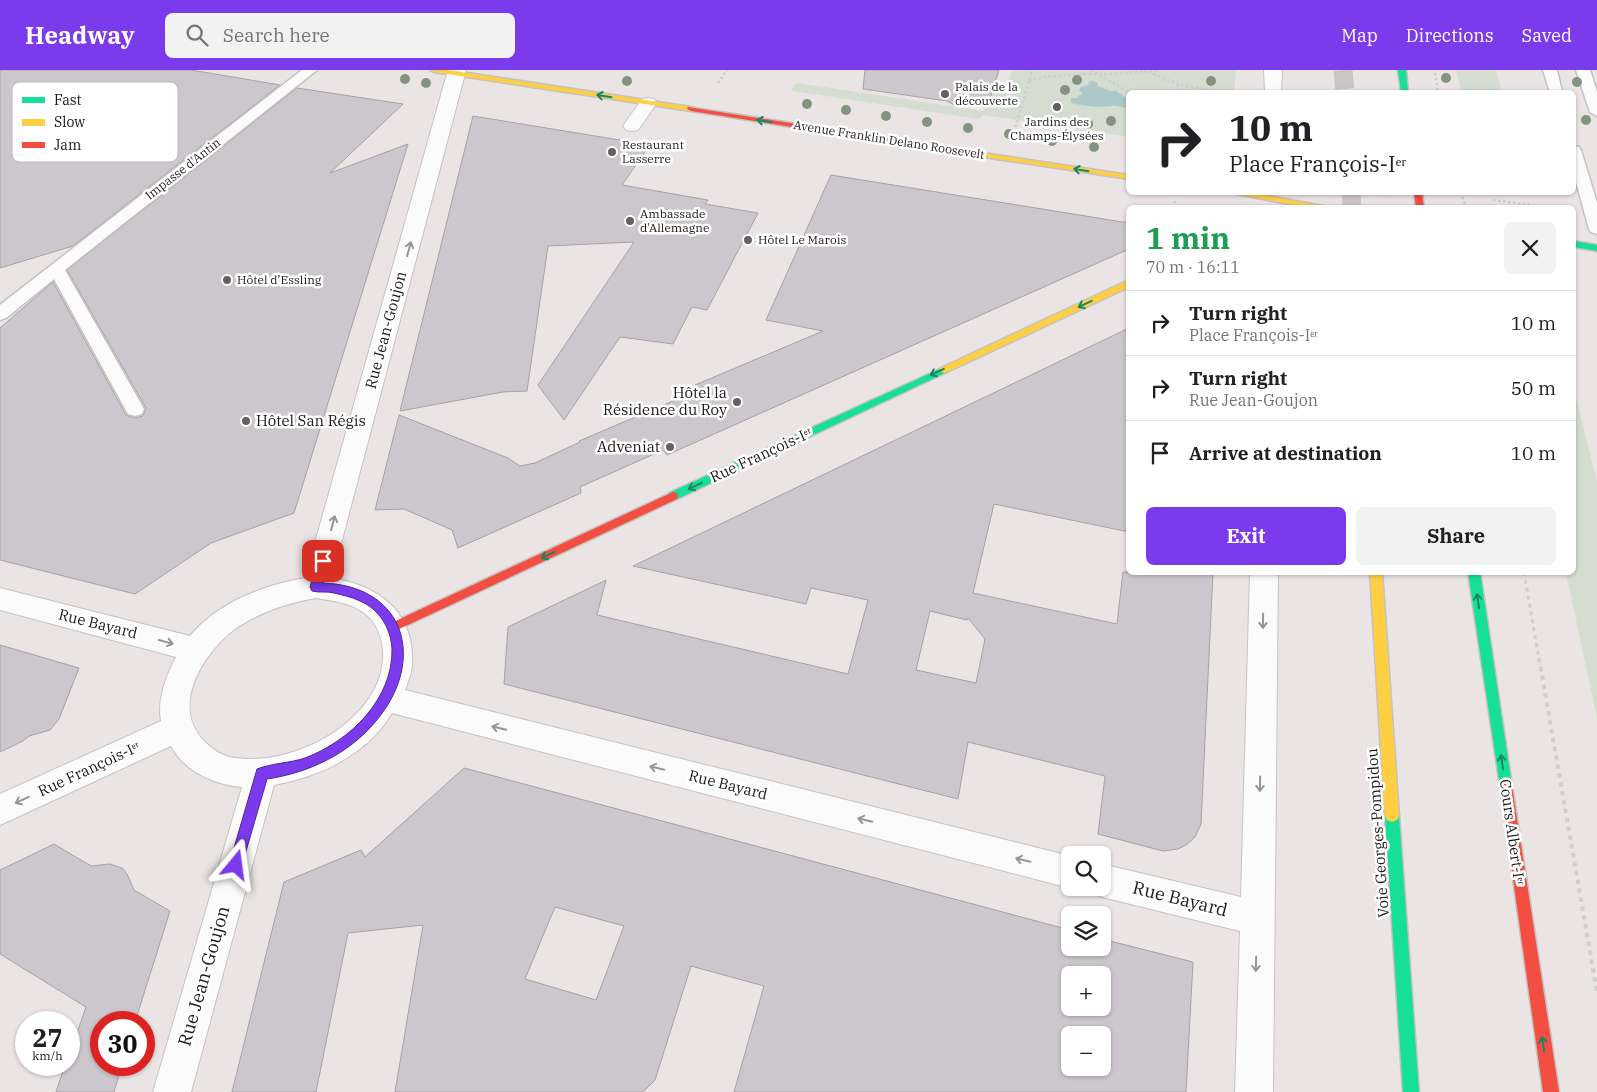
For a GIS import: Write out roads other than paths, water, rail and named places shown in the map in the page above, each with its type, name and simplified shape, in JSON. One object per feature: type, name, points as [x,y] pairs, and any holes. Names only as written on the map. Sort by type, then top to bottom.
[{"type":"street","points":[[1273,70],[1273,90]]},
{"type":"street","points":[[1402,70],[1405,90]]},
{"type":"street","name":"Avenue Franklin Delano Roosevelt","points":[[449,71],[1126,177]]},
{"type":"street","name":"Rue Jean-Goujon","points":[[316,587],[449,71]]},
{"type":"street","points":[[632,126],[648,103]]},
{"type":"street","points":[[1245,195],[1308,205]]},
{"type":"street","points":[[1576,244],[1597,248]]},
{"type":"street","name":"Rue François-Iᵉʳ","points":[[393,627],[1126,284]]},
{"type":"street","points":[[1254,1092],[1264,575]]},
{"type":"street","name":"Voie Georges-Pompidou","points":[[1376,575],[1411,1092]]},
{"type":"street","name":"Cours Albert-Iᵉʳ","points":[[1474,575],[1551,1092]]},
{"type":"street","points":[[316,587],[333,588],[363,597],[376,605],[386,615],[393,627],[398,643],[398,661],[394,679],[385,698],[372,717],[355,735],[334,750],[311,762],[286,770],[238,773],[216,767],[199,758],[186,744],[177,728],[174,709],[176,689],[184,669],[196,650],[211,632],[230,617],[250,605],[294,590],[316,587]]},
{"type":"street","name":"Rue Bayard","points":[[0,599],[196,650]]},
{"type":"street","name":"Rue Bayard","points":[[385,698],[1061,870]]},
{"type":"street","name":"Rue François-Iᵉʳ","points":[[0,810],[177,728]]},
{"type":"street","name":"Rue Jean-Goujon","points":[[172,1092],[262,773]]},
{"type":"street","name":"Rue Bayard","points":[[1111,882],[1257,918]]},
{"type":"lane","name":"Impasse d'Antin","points":[[0,314],[310,70]]},
{"type":"lane","points":[[1550,70],[1555,90]]},
{"type":"lane","points":[[1583,70],[1597,112]]},
{"type":"lane","points":[[1576,157],[1597,228]]},
{"type":"lane","points":[[56,269],[135,409]]},
{"type":"water","points":[[1088,82],[1098,83],[1097,86],[1114,92],[1114,90],[1123,95],[1126,97],[1126,108],[1071,103],[1071,98],[1078,98],[1078,96],[1083,94],[1079,90],[1081,87],[1089,85]]},
{"type":"tunnel","points":[[1343,70],[1345,90]]},
{"type":"tunnel","points":[[1351,195],[1352,205]]},
{"type":"place","name":"Palais de la découverte","points":[[945,94]]},
{"type":"place","name":"Jardins des Champs-Élysées","points":[[1057,107]]},
{"type":"place","name":"Restaurant Lasserre","points":[[612,152]]},
{"type":"place","name":"Ambassade d'Allemagne","points":[[630,221]]},
{"type":"place","name":"Hôtel Le Marois","points":[[748,240]]},
{"type":"place","name":"Hôtel d’Essling","points":[[227,280]]},
{"type":"place","name":"Hôtel la Résidence du Roy","points":[[737,402]]},
{"type":"place","name":"Hôtel San Régis","points":[[246,421]]},
{"type":"place","name":"Adveniat","points":[[670,447]]}]
